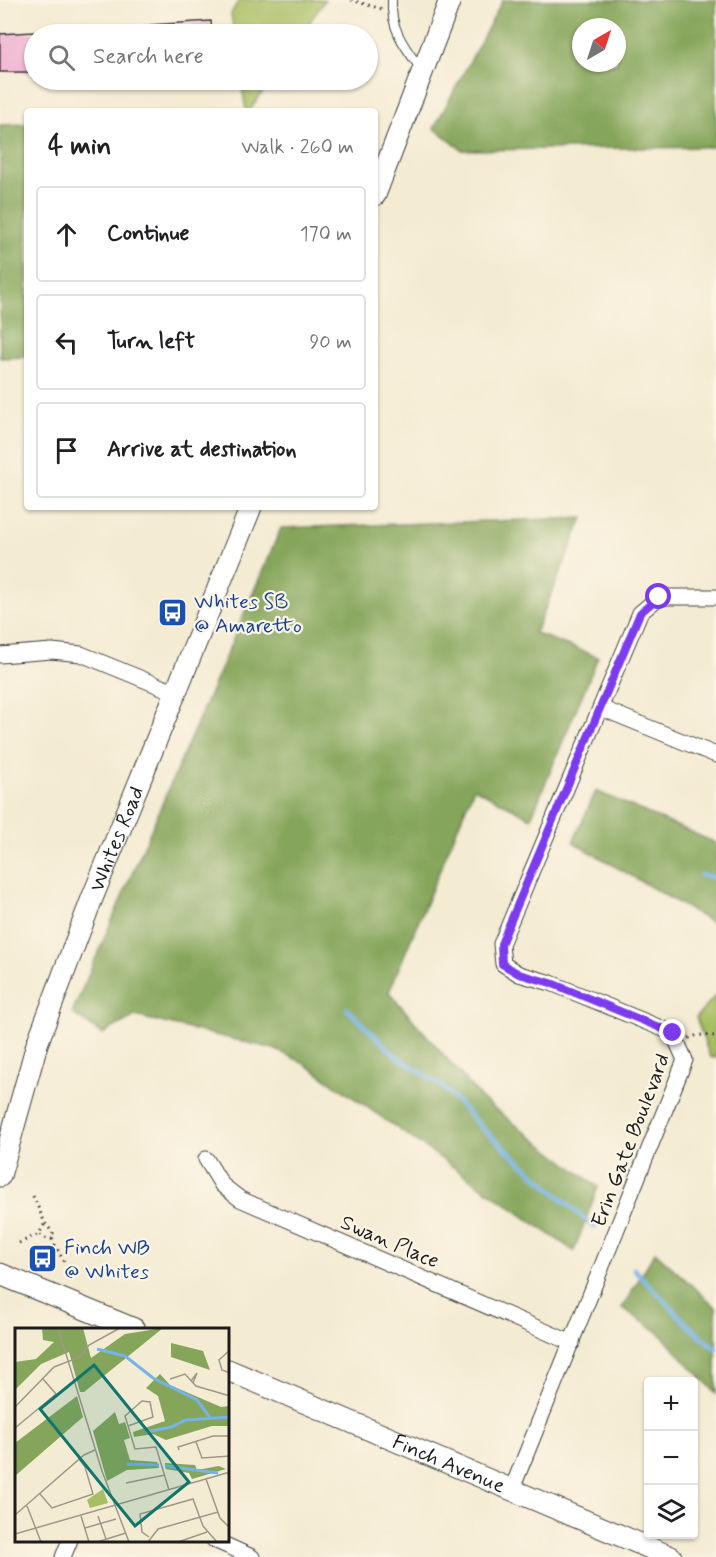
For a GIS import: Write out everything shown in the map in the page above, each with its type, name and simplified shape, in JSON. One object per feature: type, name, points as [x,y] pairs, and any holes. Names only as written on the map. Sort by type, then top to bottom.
[{"type":"main road","points":[[378,187],[450,0]]},
{"type":"main road","name":"Whites Road","points":[[0,1176],[38,1044],[174,692],[250,510]]},
{"type":"main road","points":[[0,1274],[132,1328]]},
{"type":"main road","name":"Finch Avenue","points":[[230,1371],[671,1557]]},
{"type":"street","name":"Erin Gate Boulevard","points":[[512,1490],[685,1060],[673,1033],[551,983],[519,974],[502,964],[501,944],[640,613],[659,597],[716,597]]},
{"type":"street","points":[[0,655],[52,651],[81,654],[174,692]]},
{"type":"street","points":[[600,708],[716,754]]},
{"type":"street","name":"Swan Place","points":[[206,1159],[222,1185],[240,1199],[572,1343]]},
{"type":"street","points":[[63,1557],[69,1542]]},
{"type":"street","points":[[218,1542],[252,1557]]},
{"type":"lane","points":[[392,0],[391,17],[396,32],[423,73]]},
{"type":"path","points":[[351,0],[382,9]]},
{"type":"path","points":[[678,1041],[698,1035],[716,1036]]},
{"type":"path","points":[[33,1196],[45,1223],[53,1233],[52,1239],[64,1262]]},
{"type":"path","points":[[19,1243],[39,1234],[45,1223]]},
{"type":"path","points":[[39,1234],[44,1238],[52,1239]]},
{"type":"green space","points":[[239,0],[325,0],[308,24],[232,24],[231,14]]},
{"type":"green space","points":[[503,0],[716,0],[716,147],[462,150],[434,128]]},
{"type":"green space","points":[[243,90],[264,90],[251,108],[246,108]]},
{"type":"green space","points":[[24,124],[24,357],[0,358],[0,125]]},
{"type":"green space","points":[[583,518],[535,633],[598,657],[531,818],[474,788],[389,992],[482,1099],[598,1187],[574,1251],[302,1062],[274,1049],[135,1016],[102,1034],[72,1013],[281,528]]},
{"type":"green space","points":[[596,791],[716,843],[716,925],[573,842]]},
{"type":"green space","points":[[716,995],[716,1058],[710,1057],[696,1018]]},
{"type":"green space","points":[[655,1252],[716,1307],[716,1393],[658,1332],[622,1308]]},
{"type":"building","points":[[211,21],[211,24],[165,24]]},
{"type":"building","points":[[24,33],[24,72],[0,72],[0,34]]},
{"type":"waterway","points":[[701,875],[716,878]]},
{"type":"waterway","points":[[347,1009],[395,1055],[443,1087],[480,1126],[595,1228]]},
{"type":"waterway","points":[[634,1269],[690,1327],[716,1349]]},
{"type":"place","name":"Whites SB @ Amaretto","points":[[173,613]]},
{"type":"place","name":"Finch WB @ Whites","points":[[43,1259]]},
{"type":"route","points":[[659,597],[640,613],[501,944],[502,964],[519,974],[551,983],[673,1033]]}]
